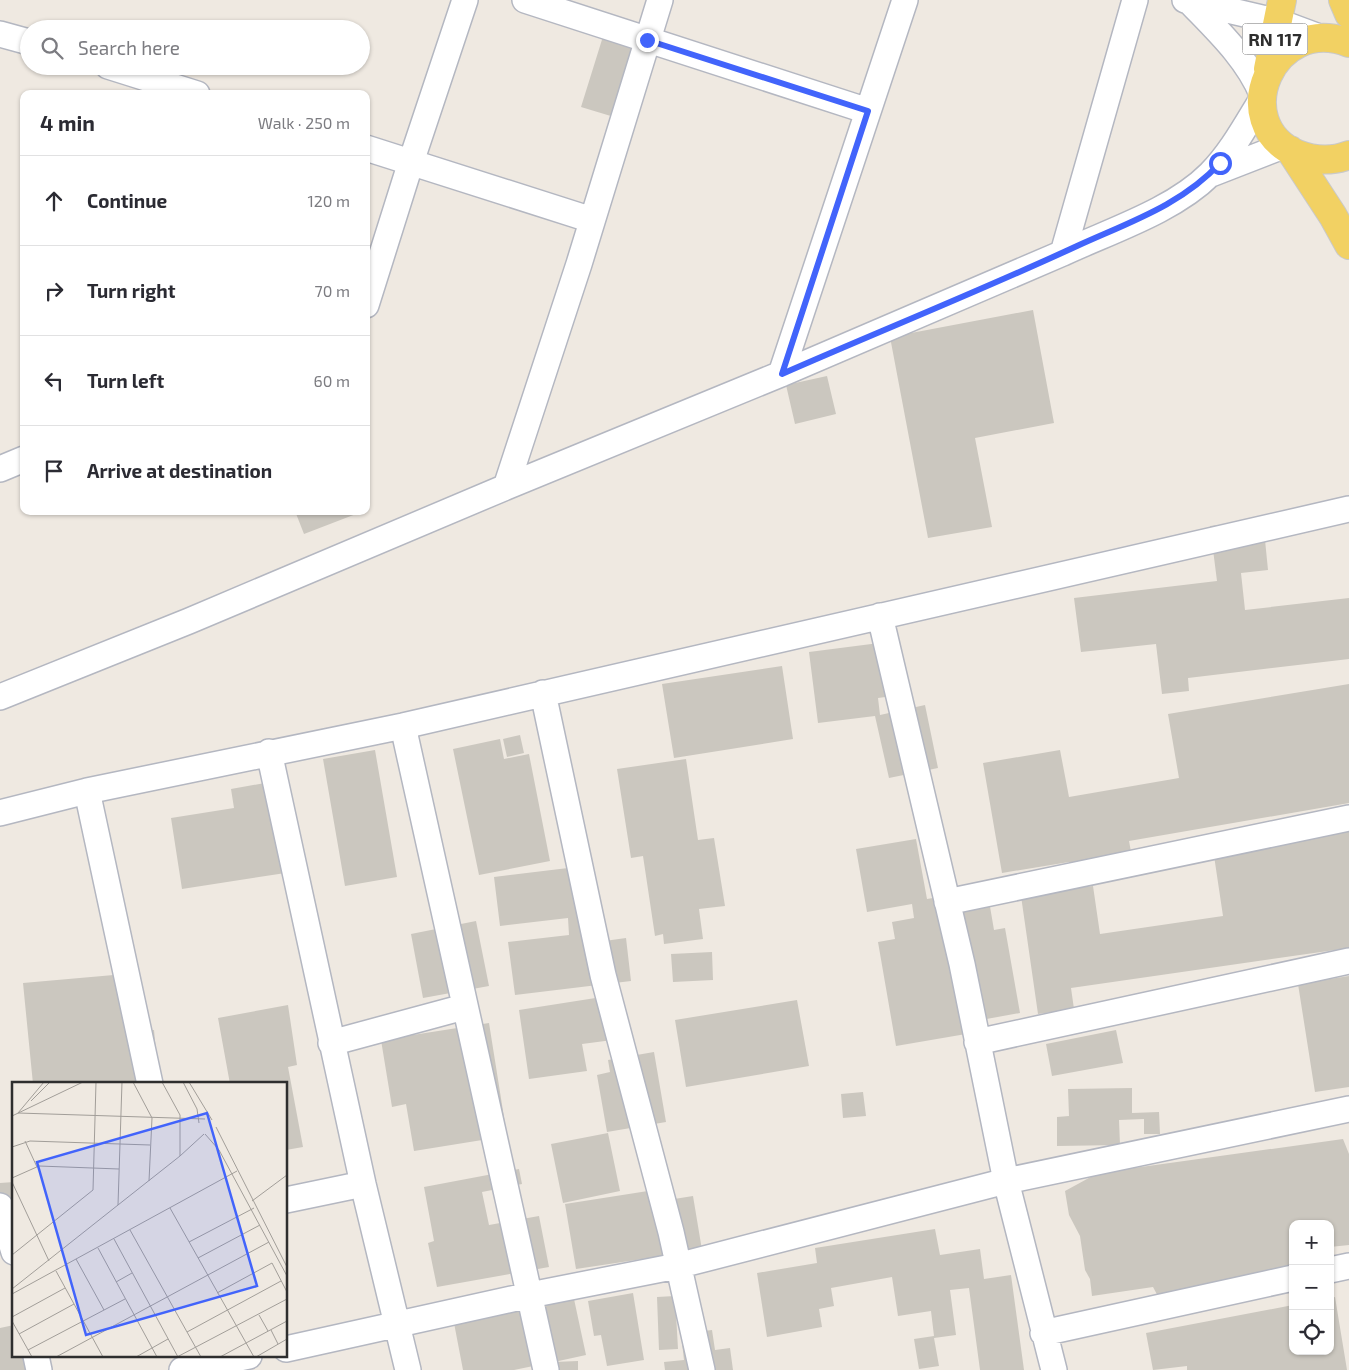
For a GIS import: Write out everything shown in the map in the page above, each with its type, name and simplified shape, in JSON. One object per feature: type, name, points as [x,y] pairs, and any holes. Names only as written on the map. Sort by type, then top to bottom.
[{"type":"main road","points":[[1343,0],[1349,14]]},
{"type":"main road","name":"RN 117","points":[[1263,90],[1281,11]]},
{"type":"main road","points":[[1349,43],[1322,38],[1299,42],[1285,51],[1274,62],[1263,90],[1267,124],[1287,148],[1337,222],[1349,245]]},
{"type":"main road","points":[[1287,148],[1310,159],[1324,160],[1349,155]]},
{"type":"street","points":[[370,292],[410,162],[465,0]]},
{"type":"street","points":[[525,0],[868,111]]},
{"type":"street","points":[[506,487],[660,0]]},
{"type":"street","points":[[782,374],[905,0]]},
{"type":"street","points":[[1063,253],[1135,0]]},
{"type":"street","points":[[1188,1],[1281,11],[1322,38]]},
{"type":"street","points":[[0,697],[189,621],[506,487],[782,374],[1063,253],[1160,208],[1194,188],[1209,175],[1233,144],[1263,90],[1228,42],[1188,1]]},
{"type":"street","points":[[0,34],[20,40]]},
{"type":"street","points":[[137,75],[184,90]]},
{"type":"street","points":[[1209,175],[1287,148]]},
{"type":"street","points":[[370,149],[592,220]]},
{"type":"street","points":[[0,469],[20,461]]},
{"type":"street","points":[[0,813],[87,791],[269,752],[403,726],[1349,509]]},
{"type":"street","points":[[880,616],[947,902],[1006,1181],[1054,1370]]},
{"type":"street","points":[[543,693],[603,975],[702,1370]]},
{"type":"street","points":[[403,726],[546,1370]]},
{"type":"street","points":[[269,752],[363,1184],[408,1370]]},
{"type":"street","points":[[87,791],[150,1082]]},
{"type":"street","points":[[947,902],[1349,818]]},
{"type":"street","points":[[978,1042],[1349,961]]},
{"type":"street","points":[[332,1042],[464,1007]]},
{"type":"street","points":[[288,1349],[398,1326],[530,1295],[677,1266],[1006,1181],[1349,1109]]},
{"type":"street","points":[[288,1200],[363,1184]]},
{"type":"street","points":[[0,1206],[12,1245]]},
{"type":"street","points":[[1334,1269],[1349,1266]]},
{"type":"street","points":[[1043,1332],[1289,1279]]},
{"type":"street","points":[[182,1370],[239,1358]]},
{"type":"building","points":[[605,30],[648,43],[624,120],[581,107]]},
{"type":"building","points":[[1033,310],[1054,423],[975,438],[992,527],[928,538],[890,337]]},
{"type":"building","points":[[827,376],[836,414],[795,424],[786,385]]},
{"type":"building","points":[[297,515],[353,515],[304,534]]},
{"type":"building","points":[[1263,520],[1268,570],[1241,573],[1245,610],[1349,598],[1349,659],[1188,678],[1189,691],[1162,694],[1156,644],[1081,652],[1074,598],[1217,581],[1210,526]]},
{"type":"building","points":[[887,642],[893,696],[878,698],[880,715],[925,705],[938,768],[889,778],[875,716],[818,723],[809,652]]},
{"type":"building","points":[[782,666],[793,739],[674,758],[662,684]]},
{"type":"building","points":[[1349,684],[1349,803],[1129,841],[1134,868],[1072,879],[1069,862],[1002,873],[983,763],[1060,750],[1069,797],[1179,778],[1168,714]]},
{"type":"building","points":[[520,735],[524,753],[507,757],[503,739]]},
{"type":"building","points":[[500,739],[504,759],[529,754],[550,861],[479,875],[453,749]]},
{"type":"building","points":[[375,750],[397,877],[345,886],[323,759]]},
{"type":"building","points":[[686,759],[698,840],[714,838],[725,906],[699,909],[703,939],[664,944],[663,934],[655,936],[643,856],[631,858],[617,769]]},
{"type":"building","points":[[276,781],[292,872],[182,889],[171,818],[234,808],[231,789]]},
{"type":"building","points":[[1349,829],[1349,948],[1071,988],[1074,1009],[1038,1014],[1021,896],[1093,886],[1100,934],[1223,916],[1213,849]]},
{"type":"building","points":[[916,839],[927,899],[987,889],[994,930],[1005,928],[1020,1013],[964,1023],[966,1034],[896,1046],[878,942],[895,939],[892,922],[914,918],[912,904],[867,912],[856,849]]},
{"type":"building","points":[[593,865],[601,925],[590,943],[626,938],[631,981],[515,995],[508,942],[569,935],[568,918],[500,926],[494,877]]},
{"type":"building","points":[[476,921],[489,986],[423,998],[411,934]]},
{"type":"building","points":[[712,952],[713,980],[673,982],[671,954]]},
{"type":"building","points":[[125,974],[131,1032],[154,1030],[159,1082],[33,1082],[23,983]]},
{"type":"building","points":[[1349,976],[1349,1087],[1315,1092],[1298,984]]},
{"type":"building","points":[[621,994],[628,1038],[582,1044],[587,1071],[529,1079],[519,1010]]},
{"type":"building","points":[[797,1000],[809,1066],[686,1087],[675,1020]]},
{"type":"building","points":[[288,1005],[297,1065],[288,1067],[303,1147],[288,1150],[288,1082],[230,1082],[218,1018]]},
{"type":"building","points":[[489,1023],[507,1136],[414,1151],[406,1104],[392,1107],[381,1040]]},
{"type":"building","points":[[1116,1030],[1123,1063],[1052,1076],[1046,1044]]},
{"type":"building","points":[[654,1052],[666,1122],[607,1132],[597,1075],[610,1072],[608,1060]]},
{"type":"building","points":[[1132,1088],[1132,1113],[1159,1112],[1160,1134],[1144,1134],[1144,1119],[1119,1120],[1120,1145],[1057,1146],[1057,1117],[1069,1116],[1068,1089]]},
{"type":"building","points":[[863,1092],[866,1116],[843,1118],[841,1094]]},
{"type":"building","points":[[608,1133],[620,1191],[563,1203],[551,1144]]},
{"type":"building","points":[[1343,1139],[1349,1154],[1349,1245],[1334,1247],[1334,1220],[1289,1220],[1289,1267],[1160,1300],[1153,1287],[1092,1296],[1090,1279],[1085,1270],[1080,1236],[1069,1215],[1065,1191],[1098,1173]]},
{"type":"building","points":[[519,1169],[522,1184],[482,1192],[489,1225],[539,1216],[549,1267],[437,1287],[428,1243],[434,1241],[424,1187]]},
{"type":"building","points":[[12,1182],[12,1238],[0,1240],[0,1183]]},
{"type":"building","points":[[667,1188],[668,1200],[693,1196],[702,1250],[576,1269],[565,1204]]},
{"type":"building","points":[[935,1229],[940,1255],[980,1249],[984,1279],[1011,1275],[1024,1370],[980,1370],[969,1288],[950,1290],[956,1335],[934,1338],[939,1366],[919,1369],[914,1339],[934,1336],[931,1311],[898,1316],[892,1277],[831,1288],[834,1306],[819,1309],[822,1327],[767,1337],[757,1273],[817,1263],[815,1248]]},
{"type":"building","points":[[633,1293],[644,1360],[607,1366],[601,1335],[594,1336],[588,1301]]},
{"type":"building","points":[[675,1296],[678,1349],[659,1350],[657,1297]]},
{"type":"building","points":[[1334,1297],[1347,1370],[1187,1370],[1187,1366],[1153,1370],[1146,1333],[1289,1306],[1289,1355],[1334,1355]]},
{"type":"building","points":[[574,1299],[586,1355],[554,1362],[578,1361],[578,1370],[543,1370],[543,1364],[514,1370],[463,1370],[454,1323]]},
{"type":"building","points":[[12,1325],[12,1358],[38,1358],[41,1370],[0,1370],[0,1328]]},
{"type":"building","points":[[712,1330],[715,1350],[730,1348],[733,1370],[665,1370],[664,1362],[684,1360],[681,1334]]},
{"type":"route","points":[[647,40],[868,111],[782,374],[1055,256],[1160,208],[1194,188],[1220,163]]}]
